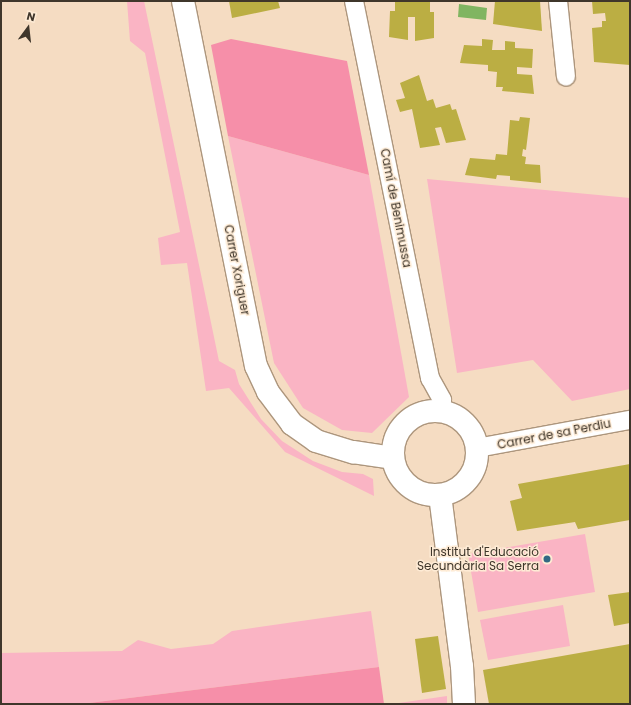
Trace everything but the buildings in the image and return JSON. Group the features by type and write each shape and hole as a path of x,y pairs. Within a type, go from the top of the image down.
{"street":[{"name":"Carrer Xoriguer","path":"183,1 256,366 268,392 292,424 316,440 354,452 393,458"},
{"name":"Camí de Benimussa","path":"354,1 430,378 442,400 440,411"},
{"path":"558,1 566,77"},
{"path":"440,411 458,418 471,431 477,448 474,470 461,487 440,495 418,492 401,478 393,458 395,439 406,423 422,413 440,411"},
{"name":"Carrer de sa Perdiu","path":"477,448 630,420"},
{"path":"440,495 464,704"}],"shaded area":[{"path":"127,1 144,1 219,361 235,370 239,384 261,419 282,441 313,461 342,472 363,474 373,479 374,496 285,452 229,388 206,391 187,263 161,265 158,238 180,232 145,53 130,41"},
{"path":"459,4 487,8 486,20 458,17"},
{"path":"231,39 347,61 369,175 228,136 211,45"},
{"path":"228,136 369,175 409,397 372,433 342,430 303,408 274,363"},
{"path":"427,179 630,198 630,389 572,401 533,360 457,373"},
{"path":"585,534 595,592 478,612 468,554"},
{"path":"563,605 570,646 488,660 480,620"},
{"path":"371,611 379,667 81,704 1,704 1,653 122,651 138,640 171,649 213,644 232,631"},
{"path":"379,667 384,704 81,704"},
{"path":"447,696 447,704 392,704"}],"place":[{"name":"Institut d'Educació Secundària Sa Serra","path":"547,559"}]}
